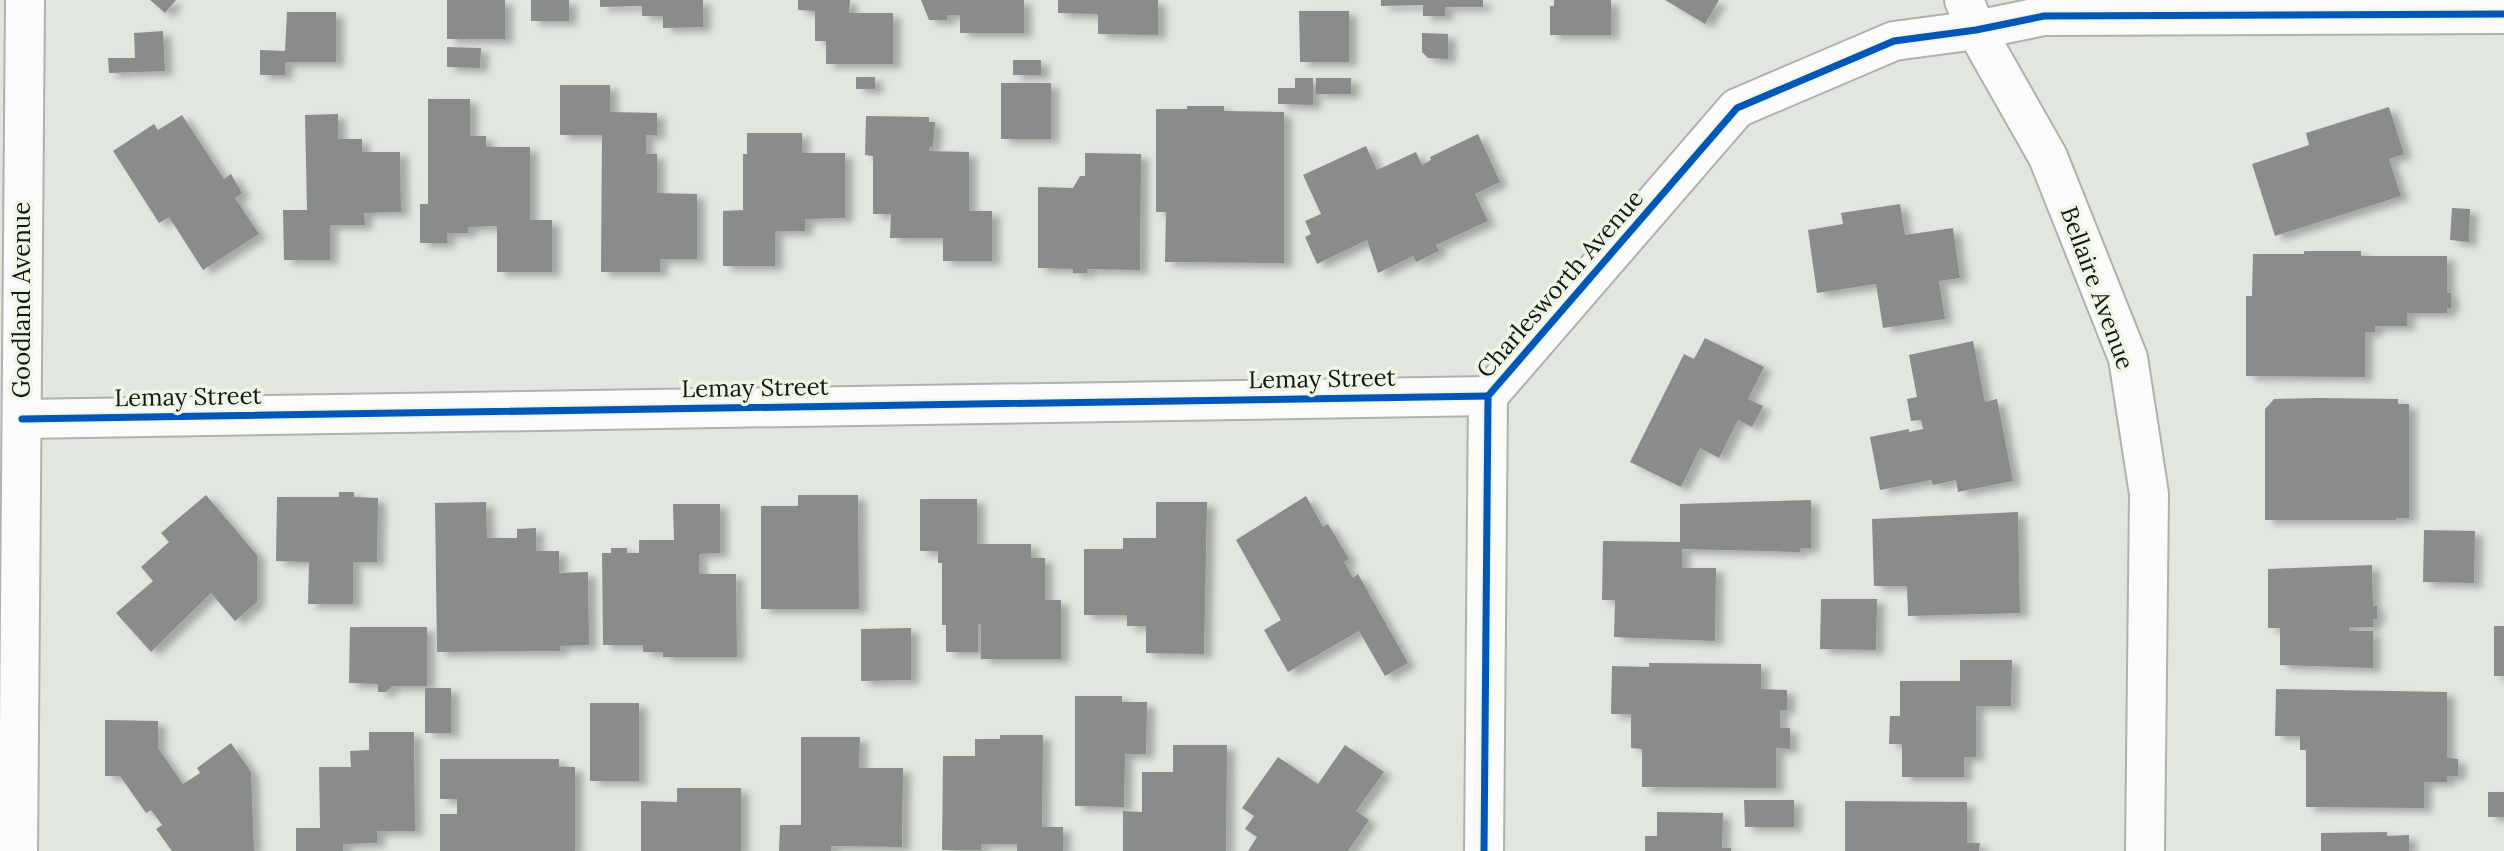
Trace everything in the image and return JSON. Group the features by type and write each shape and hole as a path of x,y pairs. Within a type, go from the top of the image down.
{"street":[{"name":"Goodland Avenue","path":"18,851 24,0"},
{"name":"Charlesworth Avenue","path":"1484,851 1488,396 1737,108 1894,41 1970,15 2504,14"},
{"name":"Bellaire Avenue","path":"1970,15 2048,158 2128,358 2149,494 2145,851"},
{"name":"Lemay Street","path":"22,419 1488,396"}],"building":[{"path":"150,0 176,0 165,13"},
{"path":"447,0 505,0 505,39 447,39"},
{"path":"531,0 569,0 569,21 531,21"},
{"path":"600,0 703,0 703,27 663,28 663,16 642,16 642,6 600,7"},
{"path":"798,0 850,0 849,13 893,13 893,64 826,64 826,41 815,41 815,11 798,10"},
{"path":"921,0 1024,0 1024,33 960,33 960,15 947,15 947,20 929,20"},
{"path":"1058,0 1158,0 1158,35 1098,34 1098,14 1058,13"},
{"path":"1381,0 1483,0 1483,7 1445,7 1445,16 1423,16 1423,5 1381,6"},
{"path":"1554,0 1611,0 1611,35 1550,35 1550,6 1554,6"},
{"path":"1665,0 1719,0 1705,24"},
{"path":"1299,11 1349,11 1349,62 1300,62"},
{"path":"287,12 336,12 336,62 285,62 285,75 260,75 260,50 285,51"},
{"path":"163,31 165,71 109,73 108,58 135,58 134,33"},
{"path":"1422,33 1448,34 1448,59 1428,58 1422,52"},
{"path":"447,47 481,48 480,68 447,67"},
{"path":"1013,60 1041,60 1041,75 1013,75"},
{"path":"856,77 875,77 875,89 856,89"},
{"path":"1295,78 1313,78 1313,105 1278,104 1278,88 1295,88"},
{"path":"1316,78 1351,78 1351,94 1316,94"},
{"path":"1001,83 1051,83 1051,139 1001,139"},
{"path":"560,85 610,85 610,112 657,113 657,135 646,135 646,154 657,154 657,193 697,194 697,259 660,259 660,272 601,272 602,135 560,135"},
{"path":"428,99 470,99 470,136 486,136 486,147 530,147 530,220 552,220 552,272 497,272 497,226 468,227 468,233 447,233 447,243 420,243 420,204 428,204"},
{"path":"1187,106 1224,106 1224,111 1284,112 1284,263 1165,262 1166,212 1156,212 1156,109 1187,109"},
{"path":"2389,107 2404,154 2389,159 2401,196 2275,236 2252,164 2309,145 2306,133"},
{"path":"338,114 338,139 362,139 362,152 400,152 401,212 364,213 365,225 330,225 330,260 284,260 283,210 307,210 305,115"},
{"path":"182,115 224,179 231,174 242,193 235,198 259,234 203,270 169,217 159,223 113,151 154,124 158,130"},
{"path":"866,116 929,117 929,122 935,122 933,147 929,147 929,151 969,152 969,211 992,211 992,261 943,261 943,238 890,238 891,214 873,214 873,156 865,155"},
{"path":"747,133 802,133 802,153 845,153 845,218 805,219 805,231 775,231 775,266 723,266 723,211 743,210 743,154 747,154"},
{"path":"1478,134 1500,182 1475,194 1488,221 1436,245 1439,251 1416,262 1413,256 1378,273 1367,240 1317,264 1305,237 1311,234 1305,221 1321,214 1303,175 1366,146 1377,170 1416,152 1422,165 1431,160 1430,157"},
{"path":"1085,153 1141,154 1140,270 1087,269 1087,273 1073,273 1073,269 1038,268 1038,187 1073,188 1080,176 1085,176"},
{"path":"1900,204 1905,235 1953,228 1960,278 1939,281 1945,319 1883,328 1876,284 1817,293 1808,230 1843,224 1841,213"},
{"path":"2452,208 2470,209 2469,242 2450,240"},
{"path":"2304,251 2361,251 2361,256 2447,256 2447,293 2451,293 2451,308 2447,308 2447,313 2407,313 2407,326 2375,326 2375,332 2365,332 2365,377 2246,376 2246,296 2252,296 2253,254 2304,254"},
{"path":"1705,338 1764,367 1748,399 1763,406 1752,427 1738,420 1719,458 1700,448 1681,487 1630,462 1684,354 1694,359"},
{"path":"1973,341 1985,402 1997,399 2013,481 1958,492 1956,480 1933,485 1931,480 1880,490 1870,437 1923,429 1921,420 1911,421 1907,399 1917,397 1909,355"},
{"path":"2274,399 2398,399 2398,404 2409,404 2409,518 2265,520 2265,409"},
{"path":"339,492 354,492 354,497 378,498 377,562 353,562 353,604 308,604 309,562 276,561 277,497 339,497"},
{"path":"206,495 257,555 257,602 235,621 211,593 151,652 116,613 153,581 141,567 169,542 161,533"},
{"path":"798,495 858,495 859,609 761,609 761,506 798,506"},
{"path":"1306,496 1323,527 1328,524 1349,559 1344,562 1353,578 1358,574 1408,663 1385,676 1359,631 1288,672 1264,630 1281,620 1236,540"},
{"path":"920,499 977,499 977,544 1031,544 1031,558 1045,558 1045,600 1061,600 1061,659 981,659 981,624 978,624 978,652 946,652 946,625 942,625 942,563 938,563 938,551 920,551"},
{"path":"1811,500 1811,548 1800,548 1800,552 1682,549 1682,568 1716,568 1715,641 1614,637 1615,600 1602,600 1603,541 1680,542 1680,504"},
{"path":"486,502 487,538 517,538 517,529 536,528 536,551 559,551 559,573 588,572 589,645 560,646 560,651 437,652 435,503"},
{"path":"1156,502 1207,502 1204,654 1146,653 1146,626 1127,626 1127,615 1084,615 1084,549 1123,549 1123,538 1156,538"},
{"path":"673,504 720,504 720,553 699,554 699,574 736,574 737,657 663,657 663,652 643,652 643,645 603,645 602,553 611,553 611,548 627,548 627,553 639,553 639,540 674,540"},
{"path":"2018,512 2020,613 1908,616 1907,586 1874,586 1872,519"},
{"path":"2424,530 2475,531 2474,583 2423,582"},
{"path":"2372,565 2373,606 2377,606 2377,619 2373,619 2373,627 2349,627 2349,631 2373,631 2373,668 2280,665 2280,628 2268,628 2268,569"},
{"path":"1821,599 1877,599 1876,650 1820,649"},
{"path":"2494,626 2504,626 2504,676 2494,676"},
{"path":"350,627 427,627 427,686 392,686 386,692 378,692 378,684 349,683"},
{"path":"911,628 911,680 861,681 861,629"},
{"path":"1960,660 2012,660 2011,706 1976,706 1976,757 1964,757 1964,777 1902,777 1902,744 1889,744 1890,716 1900,716 1900,681 1960,681"},
{"path":"1649,663 1761,664 1761,689 1787,690 1787,710 1780,710 1780,728 1790,728 1790,749 1776,748 1776,788 1642,787 1642,749 1631,748 1631,714 1611,714 1612,666 1649,667"},
{"path":"425,688 451,688 451,733 425,733"},
{"path":"2276,689 2447,692 2447,758 2458,759 2458,776 2447,776 2447,782 2424,782 2424,808 2306,807 2306,750 2300,750 2300,736 2275,736"},
{"path":"1075,696 1122,696 1122,702 1147,702 1146,754 1125,754 1124,807 1075,806"},
{"path":"590,703 639,703 639,781 590,781"},
{"path":"105,720 158,721 158,748 183,784 200,773 197,768 231,743 251,772 254,851 172,851 156,829 162,825 151,810 146,813 120,776 105,776"},
{"path":"369,732 414,732 415,831 377,831 377,843 343,844 343,851 296,851 296,828 320,828 319,767 351,767 350,751 369,750"},
{"path":"1000,735 1043,735 1042,827 1063,827 1063,851 1017,851 1017,844 981,844 981,850 942,850 943,756 975,756 975,739 1000,739"},
{"path":"801,737 860,737 859,768 903,768 902,847 831,846 831,851 779,851 780,825 801,825"},
{"path":"1173,745 1227,745 1226,851 1123,851 1123,811 1142,812 1142,772 1173,772"},
{"path":"1345,745 1384,772 1356,811 1369,820 1348,851 1248,851 1257,837 1245,829 1254,816 1242,808 1278,757 1318,784"},
{"path":"440,759 559,759 559,767 575,767 575,851 440,851 440,814 457,814 457,799 440,799"},
{"path":"677,788 741,788 741,851 641,851 641,801 677,802"},
{"path":"2488,792 2504,792 2504,817 2488,817"},
{"path":"1744,800 1794,800 1794,827 1745,827"},
{"path":"1845,801 1967,802 1967,843 1980,843 1979,851 1845,851"},
{"path":"1657,812 1723,813 1722,848 1731,848 1731,851 1645,851 1645,836 1657,836"},
{"path":"2387,832 2387,836 2409,835 2409,851 2321,851 2321,833"}],"cycle path":[{"path":"1484,851 1488,396 1737,108 1894,41 1976,30 2044,16 2504,14"},
{"path":"22,419 1488,396"}]}
